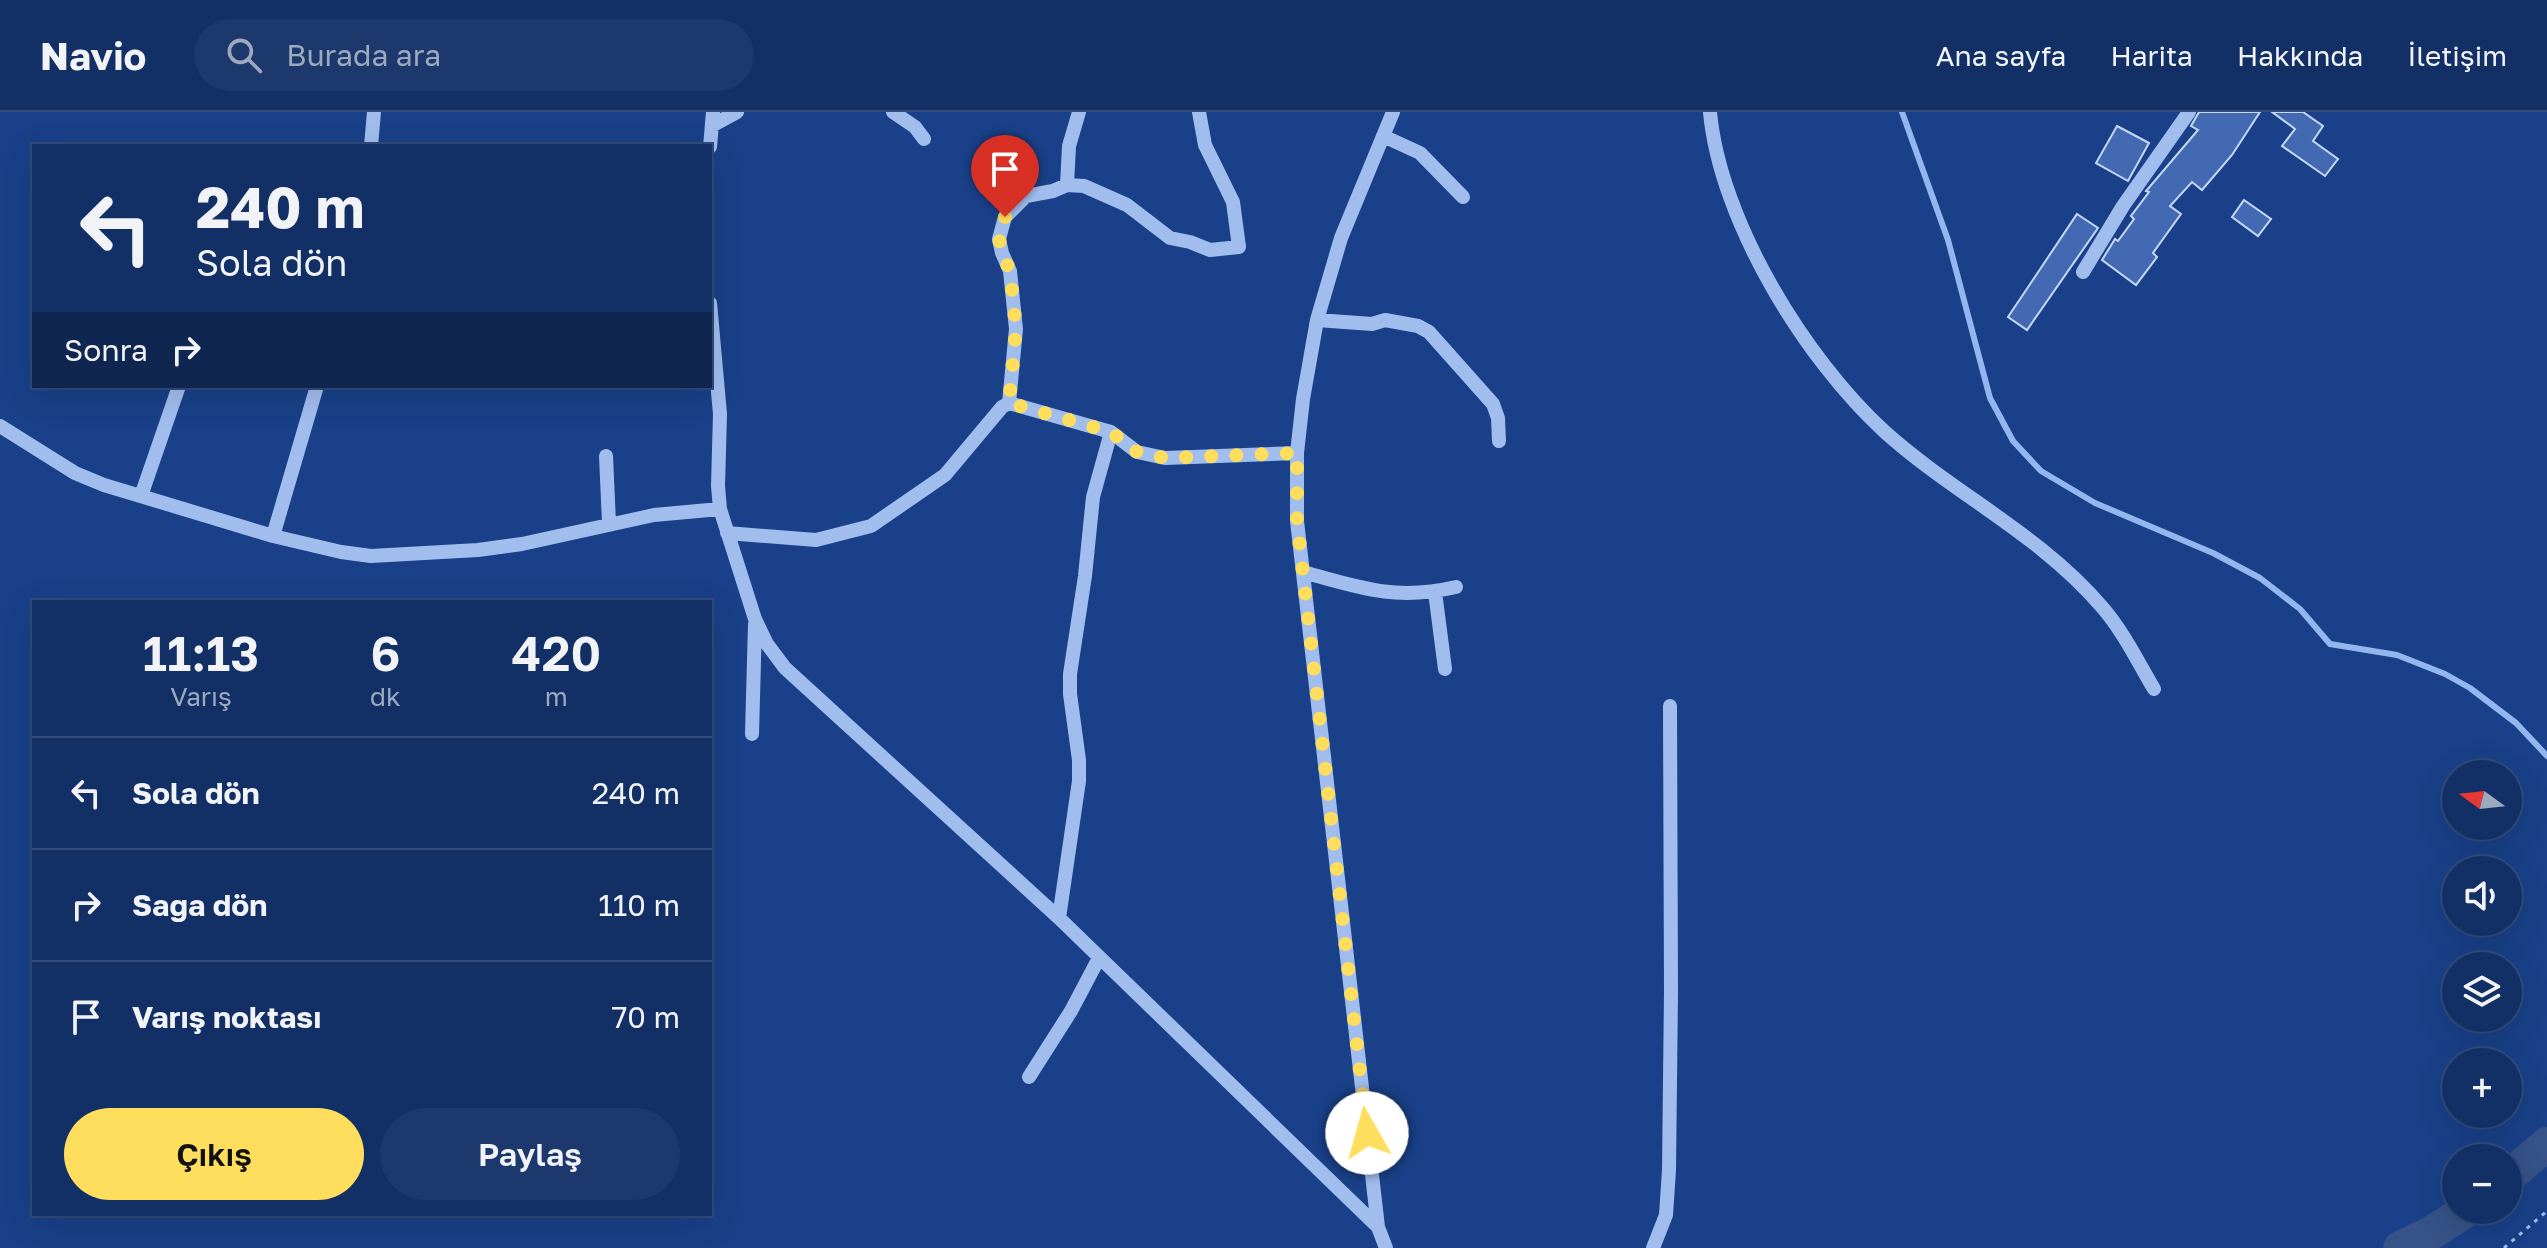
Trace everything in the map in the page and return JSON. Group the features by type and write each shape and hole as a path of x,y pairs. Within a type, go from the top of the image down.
{"street":[{"path":"371,144 374,112"},
{"path":"710,144 713,118 737,112"},
{"path":"893,112 915,127 924,139"},
{"path":"1067,185 1069,146 1079,112"},
{"path":"1009,403 1016,329 1010,271 999,239 1005,217 1026,196 1067,185 1084,186 1127,205 1170,238 1210,250 1239,247 1233,202 1205,145 1199,112"},
{"path":"1386,1248 1378,1227 1297,521 1297,453 1317,320 1341,238 1393,112"},
{"path":"1710,112 1726,188 1752,250 1811,346 1885,432 1968,497 2036,544 2102,607 2154,689"},
{"path":"2083,272 2123,206 2189,112"},
{"path":"1383,136 1420,153 1463,197"},
{"path":"1317,320 1372,324 1385,320 1399,321 1429,332 1493,404 1498,418 1499,441"},
{"path":"712,325 720,414 720,509 755,619 767,644 785,668 1059,918 1378,1227"},
{"path":"141,496 178,388"},
{"path":"273,536 316,388"},
{"path":"727,533 816,540 871,526 945,475 1002,407 1009,403 1111,432 1137,452 1165,458 1297,453"},
{"path":"0,426 75,473 273,536 371,556 478,550 522,544 654,515 720,509"},
{"path":"1059,918 1079,781 1070,674 1093,497 1111,432"},
{"path":"606,456 609,523"},
{"path":"1303,572 1373,591 1403,595 1456,587"},
{"path":"1435,592 1445,669"},
{"path":"752,734 755,619"},
{"path":"1653,1248 1666,1215 1669,1170 1670,706"},
{"path":"1029,1077 1071,1011 1099,958"}],"path":[{"path":"2504,1248 2547,1211"}],"building":[{"path":"2199,112 2260,112 2232,155 2202,190 2192,182 2170,206 2181,214 2153,253 2157,257 2136,285 2102,260 2115,239 2118,241 2134,219 2131,216 2149,192 2146,191 2198,130 2191,126"},
{"path":"2272,112 2303,112 2323,126 2313,141 2338,159 2325,176 2282,146 2295,129"},
{"path":"2117,126 2149,143 2128,181 2096,163"},
{"path":"2244,200 2271,219 2258,236 2232,217"},
{"path":"2077,214 2098,228 2027,330 2008,317"}],"waterway":[{"path":"1902,112 1948,240 1990,398 2013,441 2041,471 2095,503 2213,553 2260,578 2300,609 2330,644 2397,655 2445,674 2470,688 2516,723 2547,756"},
{"path":"2522,1165 2547,1144"},
{"path":"2400,1248 2445,1224"}],"route":[{"path":"1005,217 999,239 1010,271 1016,329 1009,403 1111,432 1137,452 1165,458 1297,453 1297,521 1367,1133"}]}
